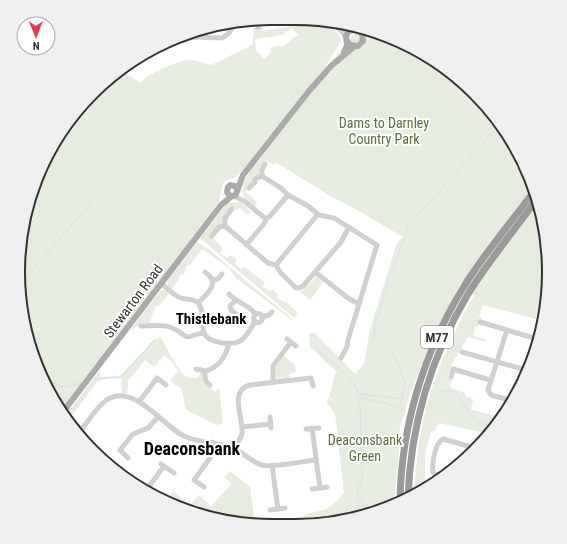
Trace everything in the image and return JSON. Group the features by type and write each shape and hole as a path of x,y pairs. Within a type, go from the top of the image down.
{"highway":[{"name":"M77","path":"400,496 401,471 407,430 420,380 435,342 444,322 464,287 530,196"},
{"name":"M77","path":"409,491 410,469 417,424 430,375 440,349 456,315 469,293 533,205"}],"main road":[{"name":"Stewarton Road","path":"343,54 347,45 347,33 350,31"},
{"name":"Stewarton Road","path":"66,408 221,205 235,193 244,175 309,91 330,66 343,54 362,43 363,34"},
{"path":"347,40 350,45 355,46"},
{"name":"Stewarton Road","path":"221,205 228,188 244,175"},
{"path":"235,186 235,193 227,194 228,188 235,186"}],"street":[{"path":"203,35 222,38 229,33 232,29"},
{"path":"341,30 347,40"},
{"path":"262,176 262,170 265,164"},
{"path":"249,188 255,182 255,179 262,176"},
{"path":"262,176 318,214 334,218 375,242 377,245 349,335 347,348 341,358"},
{"path":"235,193 266,219"},
{"path":"247,244 264,224 266,219 288,195"},
{"path":"232,209 225,218 225,226 241,241 247,244 268,262 276,265 280,272 296,288 303,286 341,242 349,227"},
{"path":"276,265 318,214"},
{"path":"212,236 219,227 225,226"},
{"path":"205,272 211,276 213,280"},
{"path":"315,272 348,298 359,304"},
{"path":"213,280 218,280 222,274"},
{"path":"198,302 210,290 213,280"},
{"path":"161,283 181,298 191,299 198,302 201,309 204,332 206,336 213,340 236,343 242,339 255,321 253,318 255,314"},
{"path":"229,294 235,300 248,307 255,314 259,314 262,317"},
{"path":"235,300 230,306 236,314"},
{"path":"255,321 261,321 262,317 269,315 272,312"},
{"path":"480,322 533,338"},
{"path":"141,326 168,326 187,338 204,332"},
{"path":"507,330 488,390 489,394 507,399"},
{"path":"342,332 349,335"},
{"path":"273,382 273,366 289,340 296,346"},
{"path":"196,369 205,371 210,370 224,358 229,343"},
{"path":"462,352 522,369"},
{"path":"451,376 453,369 490,380"},
{"path":"205,371 205,381 210,385"},
{"path":"235,448 241,437 242,427 238,399 241,390 246,386 311,375 313,386"},
{"path":"139,402 155,377 166,384"},
{"path":"82,429 101,405 108,399 126,396 139,402 184,436 235,448 261,465 272,466 316,460"},
{"path":"128,458 118,449 133,434 148,428 158,417"},
{"path":"242,427 270,426 270,417"},
{"path":"312,428 320,488"},
{"path":"306,429 319,428"},
{"path":"436,474 433,473 432,468 440,441 443,439 470,447"},
{"path":"204,487 192,478 210,458 212,442"},
{"path":"149,487 163,465 174,473"},
{"path":"272,466 278,509"},
{"path":"312,489 327,487"},
{"path":"270,510 284,508"}],"green space":[{"path":"298,25 327,27 335,30 341,41 325,67 251,162 233,179 223,183 218,203 192,240 65,406 50,381 33,336 27,304 25,272 27,240 33,208 50,163 58,148 86,109 109,86 126,73 140,83 157,71 172,64 186,60 211,65 252,45 254,33 253,28 263,28 263,31","holes":["292,28 298,35 283,46 270,48 271,51 265,59 256,51 255,39 282,35"]},
{"name":"Dams to Darnley Country Park","path":"355,32 359,33 390,44 419,58 445,76 470,97 491,122 509,149 523,177 534,208 540,240 542,272 540,304 537,319 483,305 479,316 482,318 478,327 475,326 473,336 485,339 486,342 468,337 452,364 447,378 452,379 450,386 451,388 464,392 466,397 472,398 472,410 495,416 483,433 439,423 435,431 431,432 425,454 425,482 415,488 416,467 420,438 430,395 447,349 474,296 461,283 431,340 408,400 399,430 400,440 394,498 359,511 327,517 301,519 306,514 327,509 344,493 335,413 327,403 328,398 334,401 329,397 336,371 310,347 309,333 315,333 355,374 364,364 370,330 397,243 403,237 330,196 277,163 274,165 265,160 259,176 250,185 246,192 257,202 255,207 245,199 243,187 248,175 264,154 262,152"},
{"path":"240,202 251,212 246,214 240,208 236,210 232,207 223,224 212,237 223,249 220,253 227,258 230,255 237,260 235,264 241,269 244,266 265,283 262,286 270,291 272,289 278,294 277,297 283,302 285,301 298,313 294,318 200,238 227,203"},
{"path":"197,242 210,250 293,319 292,320 236,278 229,268 202,249 191,264 186,266 184,275 181,274 172,289 168,286 167,281"},
{"path":"316,277 323,282 310,300 300,292"},
{"path":"165,290 169,293 159,306 156,306 149,324 141,323 132,330 131,329 160,291"},
{"path":"160,336 175,363 186,376 198,378 202,372 204,383 215,392 219,388 223,423 217,425 185,408 182,389 170,381 178,371 171,361 164,355 154,367 145,360 128,381 127,393 122,393 121,378 104,379 97,382 72,416 69,412 70,410 100,370 100,377 120,376 149,344 155,339 158,339"},
{"path":"284,356 295,365 296,372 289,374 289,378 277,379 275,373 278,364"},
{"path":"230,471 250,487 254,518 240,517 208,511 190,505 199,495 211,506 232,484 224,477"},
{"path":"173,491 190,505 169,497"}],"waterway":[{"path":"364,509 357,492 362,480 360,405 357,398 359,397 384,403 398,408 403,399 402,393 405,383 395,357 374,337 375,326 388,279 403,243 408,226 491,134"},
{"path":"25,269 29,274 92,202"},
{"path":"94,379 121,377 153,342"},
{"path":"314,347 350,378 359,394 402,399"},
{"path":"50,382 63,387 81,383"},
{"path":"438,393 452,391 457,394 461,398 467,410 476,420 488,425"}],"district":[{"name":"Thistlebank","path":"211,319"},
{"name":"Deaconsbank","path":"192,448"}],"park label":[{"name":"Deaconsbank Green","path":"365,448"}]}
